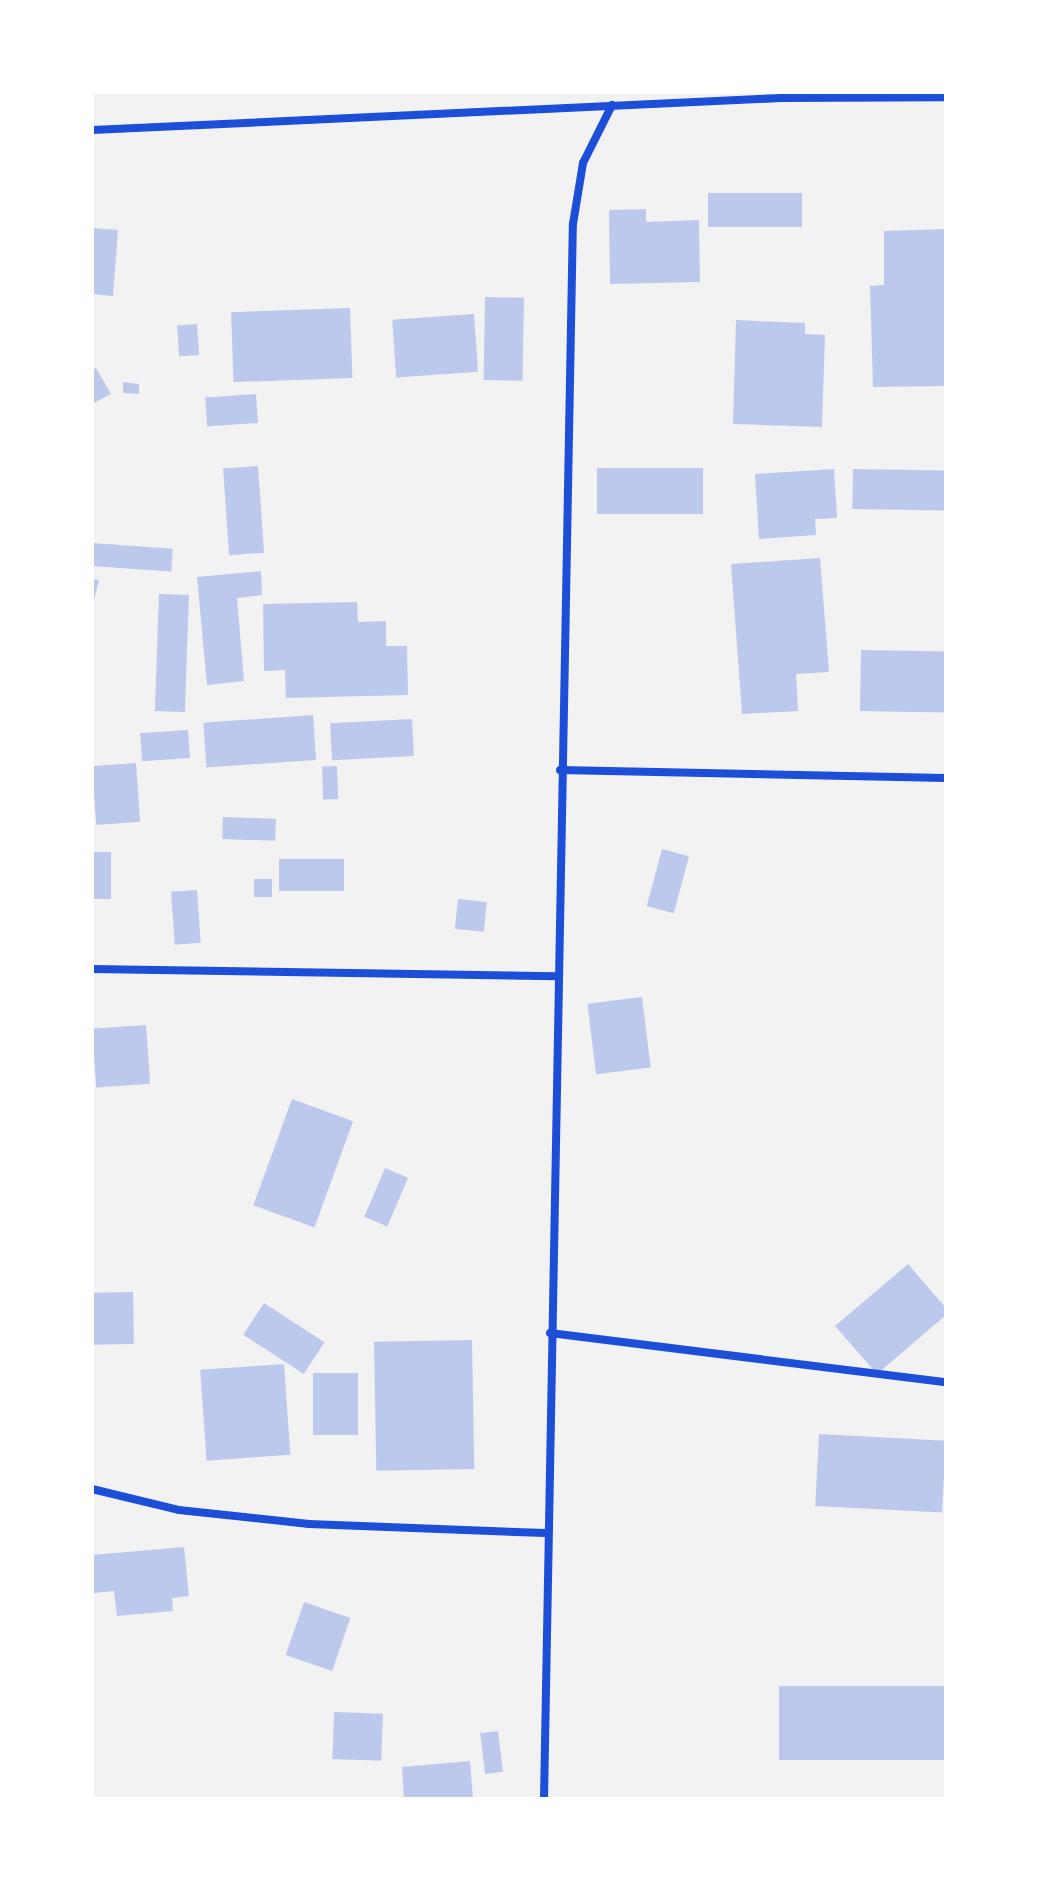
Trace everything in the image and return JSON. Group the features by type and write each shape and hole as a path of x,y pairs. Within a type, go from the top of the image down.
{"street":[{"path":"92,130 612,105 946,97"},
{"path":"544,1799 560,770 573,224 583,163 612,105"},
{"path":"560,770 946,778"},
{"path":"92,969 557,976"},
{"path":"550,1333 719,1358 946,1382"},
{"path":"92,1489 179,1510 309,1524 546,1533"}],"building":[{"path":"708,193 802,193 802,227 708,227"},
{"path":"646,209 646,222 699,220 700,282 610,284 609,210"},
{"path":"92,228 118,230 113,296 92,294"},
{"path":"946,229 946,386 873,387 870,286 884,285 884,231"},
{"path":"485,297 524,298 523,381 484,380"},
{"path":"350,308 352,378 234,382 231,312"},
{"path":"474,314 478,372 396,378 392,320"},
{"path":"736,320 805,323 805,334 825,335 822,427 733,424"},
{"path":"197,324 199,355 179,356 177,325"},
{"path":"96,368 111,394 92,404 92,370"},
{"path":"123,382 139,384 139,394 123,393"},
{"path":"256,394 258,423 207,426 205,398"},
{"path":"258,466 264,553 229,555 223,468"},
{"path":"597,468 703,468 703,514 597,514"},
{"path":"834,469 837,518 815,519 816,535 759,539 755,474"},
{"path":"853,469 946,471 945,511 852,509"},
{"path":"92,543 173,549 171,572 92,566"},
{"path":"820,558 829,672 796,674 798,711 742,714 731,564"},
{"path":"261,571 262,595 237,598 244,681 207,685 197,577"},
{"path":"92,579 99,580 93,603 92,603"},
{"path":"159,594 189,595 185,712 155,711"},
{"path":"357,602 358,622 386,621 386,646 407,646 408,695 286,698 285,670 264,671 263,604"},
{"path":"861,650 946,651 945,712 860,711"},
{"path":"313,715 316,760 206,768 203,723"},
{"path":"412,719 414,756 332,760 330,723"},
{"path":"188,730 190,758 142,761 140,733"},
{"path":"136,763 140,822 96,825 92,766"},
{"path":"337,766 338,799 323,800 322,767"},
{"path":"223,817 276,819 275,841 222,839"},
{"path":"662,849 689,856 674,913 647,906"},
{"path":"92,852 111,852 111,899 92,899"},
{"path":"279,859 344,859 344,891 279,891"},
{"path":"254,879 272,879 272,897 254,897"},
{"path":"197,890 201,943 175,945 171,892"},
{"path":"458,899 487,902 484,932 455,929"},
{"path":"642,997 651,1067 596,1074 587,1004"},
{"path":"146,1025 150,1084 96,1088 92,1029"},
{"path":"292,1099 353,1121 314,1227 253,1205"},
{"path":"385,1168 408,1178 387,1227 364,1217"},
{"path":"908,1264 946,1308 946,1315 877,1374 835,1326"},
{"path":"133,1292 134,1344 93,1345 92,1293"},
{"path":"264,1303 324,1342 304,1374 243,1335"},
{"path":"472,1340 474,1469 376,1471 374,1342"},
{"path":"284,1364 290,1455 207,1461 200,1370"},
{"path":"313,1373 358,1373 358,1435 313,1435"},
{"path":"819,1434 946,1441 942,1513 815,1506"},
{"path":"184,1547 189,1596 172,1598 173,1611 117,1616 114,1591 94,1593 92,1555"},
{"path":"304,1602 350,1618 332,1671 286,1655"},
{"path":"779,1686 946,1686 946,1760 779,1760"},
{"path":"334,1712 383,1714 381,1761 332,1759"},
{"path":"498,1731 503,1772 485,1774 480,1733"},
{"path":"470,1761 473,1799 404,1799 402,1767"}]}
